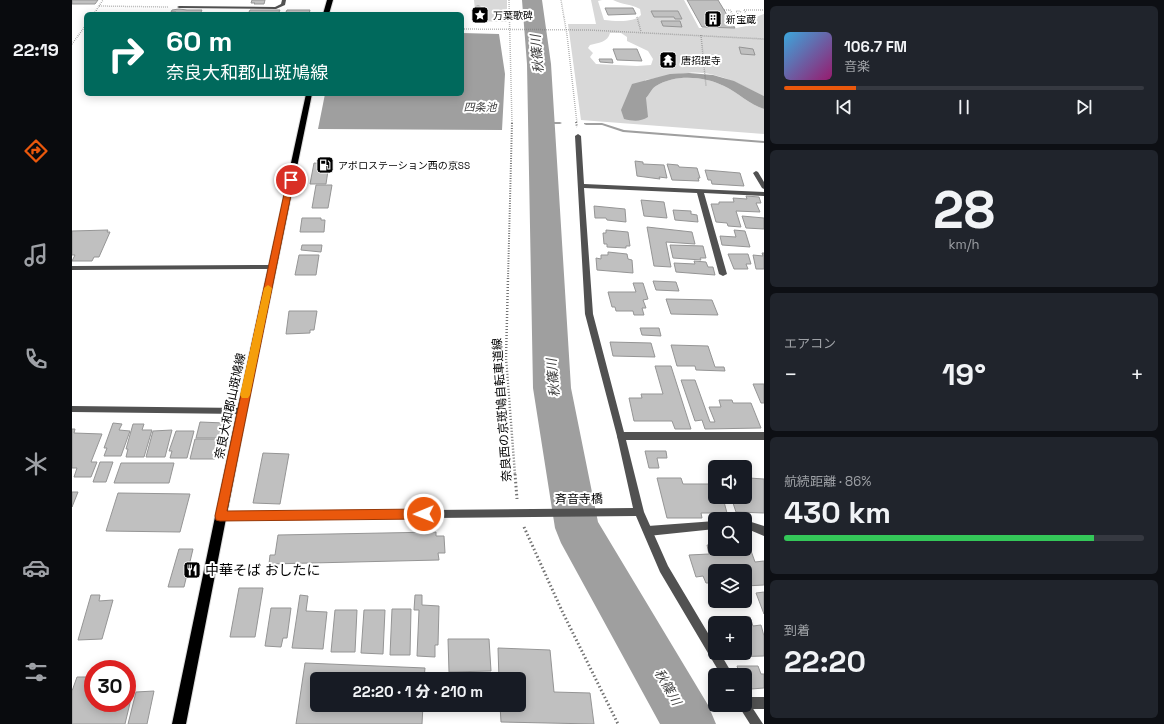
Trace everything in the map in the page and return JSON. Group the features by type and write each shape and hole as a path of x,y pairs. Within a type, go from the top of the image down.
{"main road":[{"path":"327,12 330,0"},
{"name":"奈良大和郡山斑鳩線","path":"179,724 220,516 309,96"}],"street":[{"path":"179,7 276,8 282,5 284,0"},
{"path":"578,136 589,314 639,512 664,569 723,668"},
{"path":"756,173 764,187"},
{"path":"581,186 764,194"},
{"path":"700,191 723,274"},
{"path":"72,268 272,267"},
{"path":"72,408 242,411"},
{"path":"621,436 764,436"},
{"name":"斉音寺橋","path":"220,516 639,512"},
{"path":"648,532 708,526"},
{"path":"752,527 764,532"},
{"path":"752,704 764,703"},
{"path":"750,712 757,724"}],"path":[{"path":"95,12 103,0"},
{"name":"奈良西の京斑鳩自転車道線","path":"509,0 513,107 506,358 518,513 562,611 618,724"},
{"path":"561,0 578,136"},
{"path":"99,6 179,7"},
{"path":"724,10 730,10 737,21 743,21 736,11 740,11 747,21 751,21 744,10 764,10"},
{"path":"637,17 641,32"},
{"path":"72,44 84,28"},
{"path":"464,29 641,32 764,39"},
{"path":"701,36 706,86"}],"shaded area":[{"path":"474,0 507,0 507,22 476,21"},
{"name":"唐招提寺","path":"591,0 602,0 598,1 604,20 619,21 638,18 641,15 640,9 613,0 684,0 699,28 736,28 752,25 755,19 764,14 764,96 728,79 708,74 682,74 645,80 646,98 656,86 664,82 681,78 699,78 724,86 754,105 764,109 764,134 581,120 568,24 596,24","holes":["610,33 621,33 627,37 627,41 648,51 653,59 651,65 637,66 596,64 590,57 593,53 588,48 590,45 605,40"]}],"water":[{"name":"四条池","path":"464,33 499,34 505,74 502,130 318,129 325,96 464,96"},
{"path":"689,73 713,75 734,81 764,96 764,109 754,105 729,89 708,80 699,78 681,78 664,82 653,88 646,98 648,117 636,121 624,119 621,110 632,84 670,74"}],"building":[{"path":"72,0 98,0 95,4 72,4"},
{"path":"252,0 265,0 264,4 254,4 255,3 251,3"},
{"name":"新宝蔵","path":"687,0 718,0 735,28 702,27"},
{"path":"605,8 633,8 636,14 608,15"},
{"path":"172,10 202,10 201,12 171,12"},
{"path":"250,10 280,10 279,12 249,12"},
{"path":"287,10 310,10 310,12 286,12"},
{"path":"651,11 678,11 682,19 675,19 674,17 654,17"},
{"path":"661,21 680,21 682,27 663,26"},
{"path":"739,47 753,49 755,55 741,54"},
{"path":"613,49 637,49 642,61 617,60"},
{"path":"599,59 612,59 613,63 600,62"},
{"path":"635,161 643,162 643,164 664,165 667,178 659,177 660,179 637,176"},
{"path":"314,163 329,164 326,184 310,184"},
{"path":"667,164 678,165 679,167 697,168 700,178 698,178 699,181 672,180"},
{"path":"705,170 740,173 744,186 712,184 711,180 708,180"},
{"path":"316,185 332,185 328,208 312,208"},
{"path":"746,196 759,197 761,203 756,203 760,212 736,211 741,227 728,226 727,223 716,222 711,204 719,204 719,202 734,202 733,198 747,199"},
{"path":"641,200 664,202 667,218 644,216"},
{"path":"594,206 625,209 626,222 607,220 606,218 595,218"},
{"path":"673,210 691,211 691,214 697,215 698,222 675,220"},
{"path":"742,216 764,218 764,229 746,228"},
{"path":"302,218 321,218 321,220 325,220 324,232 300,232"},
{"path":"647,227 692,232 695,244 666,242 671,267 654,266"},
{"path":"108,230 107,232 110,232 99,257 94,257 92,261 72,261 75,255 72,255 72,231"},
{"path":"606,230 628,232 630,246 626,246 626,248 607,247 607,244 604,244 603,233 606,233"},
{"path":"734,230 745,231 750,247 722,245 720,236 736,237"},
{"path":"302,245 322,245 321,252 301,250"},
{"path":"670,245 703,246 706,258 700,258 701,260 673,258"},
{"path":"608,252 627,254 628,259 632,260 633,273 597,270 596,258 601,259 601,255 608,255"},
{"path":"762,253 764,253 764,269 756,269 753,255 763,256"},
{"path":"728,254 748,254 751,264 746,264 748,269 734,269"},
{"path":"299,255 319,255 316,275 295,275"},
{"path":"694,261 706,262 708,267 713,267 715,275 676,272 674,263 695,264"},
{"path":"653,281 676,282 679,291 656,290"},
{"path":"633,283 643,283 648,299 643,300 646,308 642,308 644,315 634,315 633,311 616,311 615,307 612,307 608,292 636,292"},
{"path":"666,299 712,300 718,315 671,314"},
{"path":"289,311 317,311 314,330 310,330 310,333 286,334"},
{"path":"640,328 659,328 661,336 642,335"},
{"path":"610,342 651,343 655,357 613,356"},
{"path":"671,345 708,346 715,367 724,367 725,371 696,370 695,366 677,366"},
{"path":"655,366 671,366 691,429 675,429 672,421 634,421 629,398 642,398 641,394 663,394"},
{"path":"681,380 695,380 710,422 715,422 709,407 721,407 719,400 732,400 733,403 751,403 761,428 705,429 702,420 695,421"},
{"path":"753,384 764,384 764,403 761,403"},
{"path":"200,422 224,423 221,438 196,438"},
{"path":"113,423 122,424 119,430 130,431 121,456 104,456 107,448 104,448"},
{"path":"133,424 144,424 142,430 152,430 144,457 126,457 128,449 126,449"},
{"path":"72,429 75,429 74,433 102,434 91,462 97,462 91,477 74,477 77,468 72,468"},
{"path":"172,430 165,457 146,457 153,431"},
{"path":"176,431 194,431 187,458 170,458 172,451 169,451"},
{"path":"195,439 220,439 215,459 190,459"},
{"path":"645,451 666,451 667,458 657,458 659,468 649,468"},
{"path":"263,453 289,454 280,504 253,503"},
{"path":"100,462 113,462 106,482 93,482"},
{"path":"121,463 174,463 169,483 114,483"},
{"path":"657,478 681,478 683,484 708,484 708,504 725,504 727,512 701,513 702,518 667,518"},
{"path":"752,478 764,479 764,513 736,512 733,504 752,504"},
{"path":"72,492 78,492 72,507"},
{"path":"118,493 190,494 180,532 106,531"},
{"path":"436,532 436,536 444,536 445,553 438,553 439,560 269,564 270,555 275,555 278,535"},
{"path":"179,549 193,549 184,587 168,587"},
{"path":"708,554 708,556 752,556 752,554 755,562 764,561 764,585 752,586 752,564 708,564 708,583 706,583 703,576 696,577 689,555"},
{"path":"239,588 263,588 255,637 230,637"},
{"path":"764,592 764,614 756,593"},
{"path":"91,595 100,595 99,601 113,600 102,639 78,640"},
{"path":"300,595 308,596 306,611 327,612 323,649 292,648"},
{"path":"415,595 422,595 422,605 439,606 438,645 435,645 435,657 417,656 419,610 414,610"},
{"path":"271,608 291,608 287,638 283,638 281,647 265,646"},
{"path":"392,609 411,609 410,655 390,655"},
{"path":"335,610 357,610 355,652 331,652"},
{"path":"364,610 385,610 383,654 361,653"},
{"path":"752,623 753,626 761,625 764,636 764,656 752,656"},
{"path":"448,639 489,639 491,671 449,672"},
{"path":"498,648 550,650 554,692 590,693 594,724 501,722 500,712 526,712 526,672 499,672"},
{"path":"305,663 425,668 425,672 310,672 310,712 423,712 422,724 296,724"},
{"path":"737,666 758,666 761,674 764,674 764,688 752,689 752,668 738,668"},
{"path":"77,677 84,677 84,712 128,712 125,724 72,724 72,691"},
{"path":"154,691 147,724 128,724 131,712 136,712 136,692"}],"waterway":[{"name":"秋篠川","path":"532,0 539,64 552,388 577,528 689,724"},
{"path":"541,123 560,123"},
{"path":"586,124 602,124 623,131 764,142"}],"slow traffic":[{"path":"245,395 268,288"}],"place":[{"name":"万葉歌碑","path":"480,15"},
{"name":"新宝蔵","path":"713,19"},
{"name":"唐招提寺","path":"668,60"},
{"name":"アポロステーション西の京SS","path":"325,165"},
{"name":"中華そば おしたに","path":"192,570"}],"route":[{"path":"291,180 220,516 424,514"}]}
